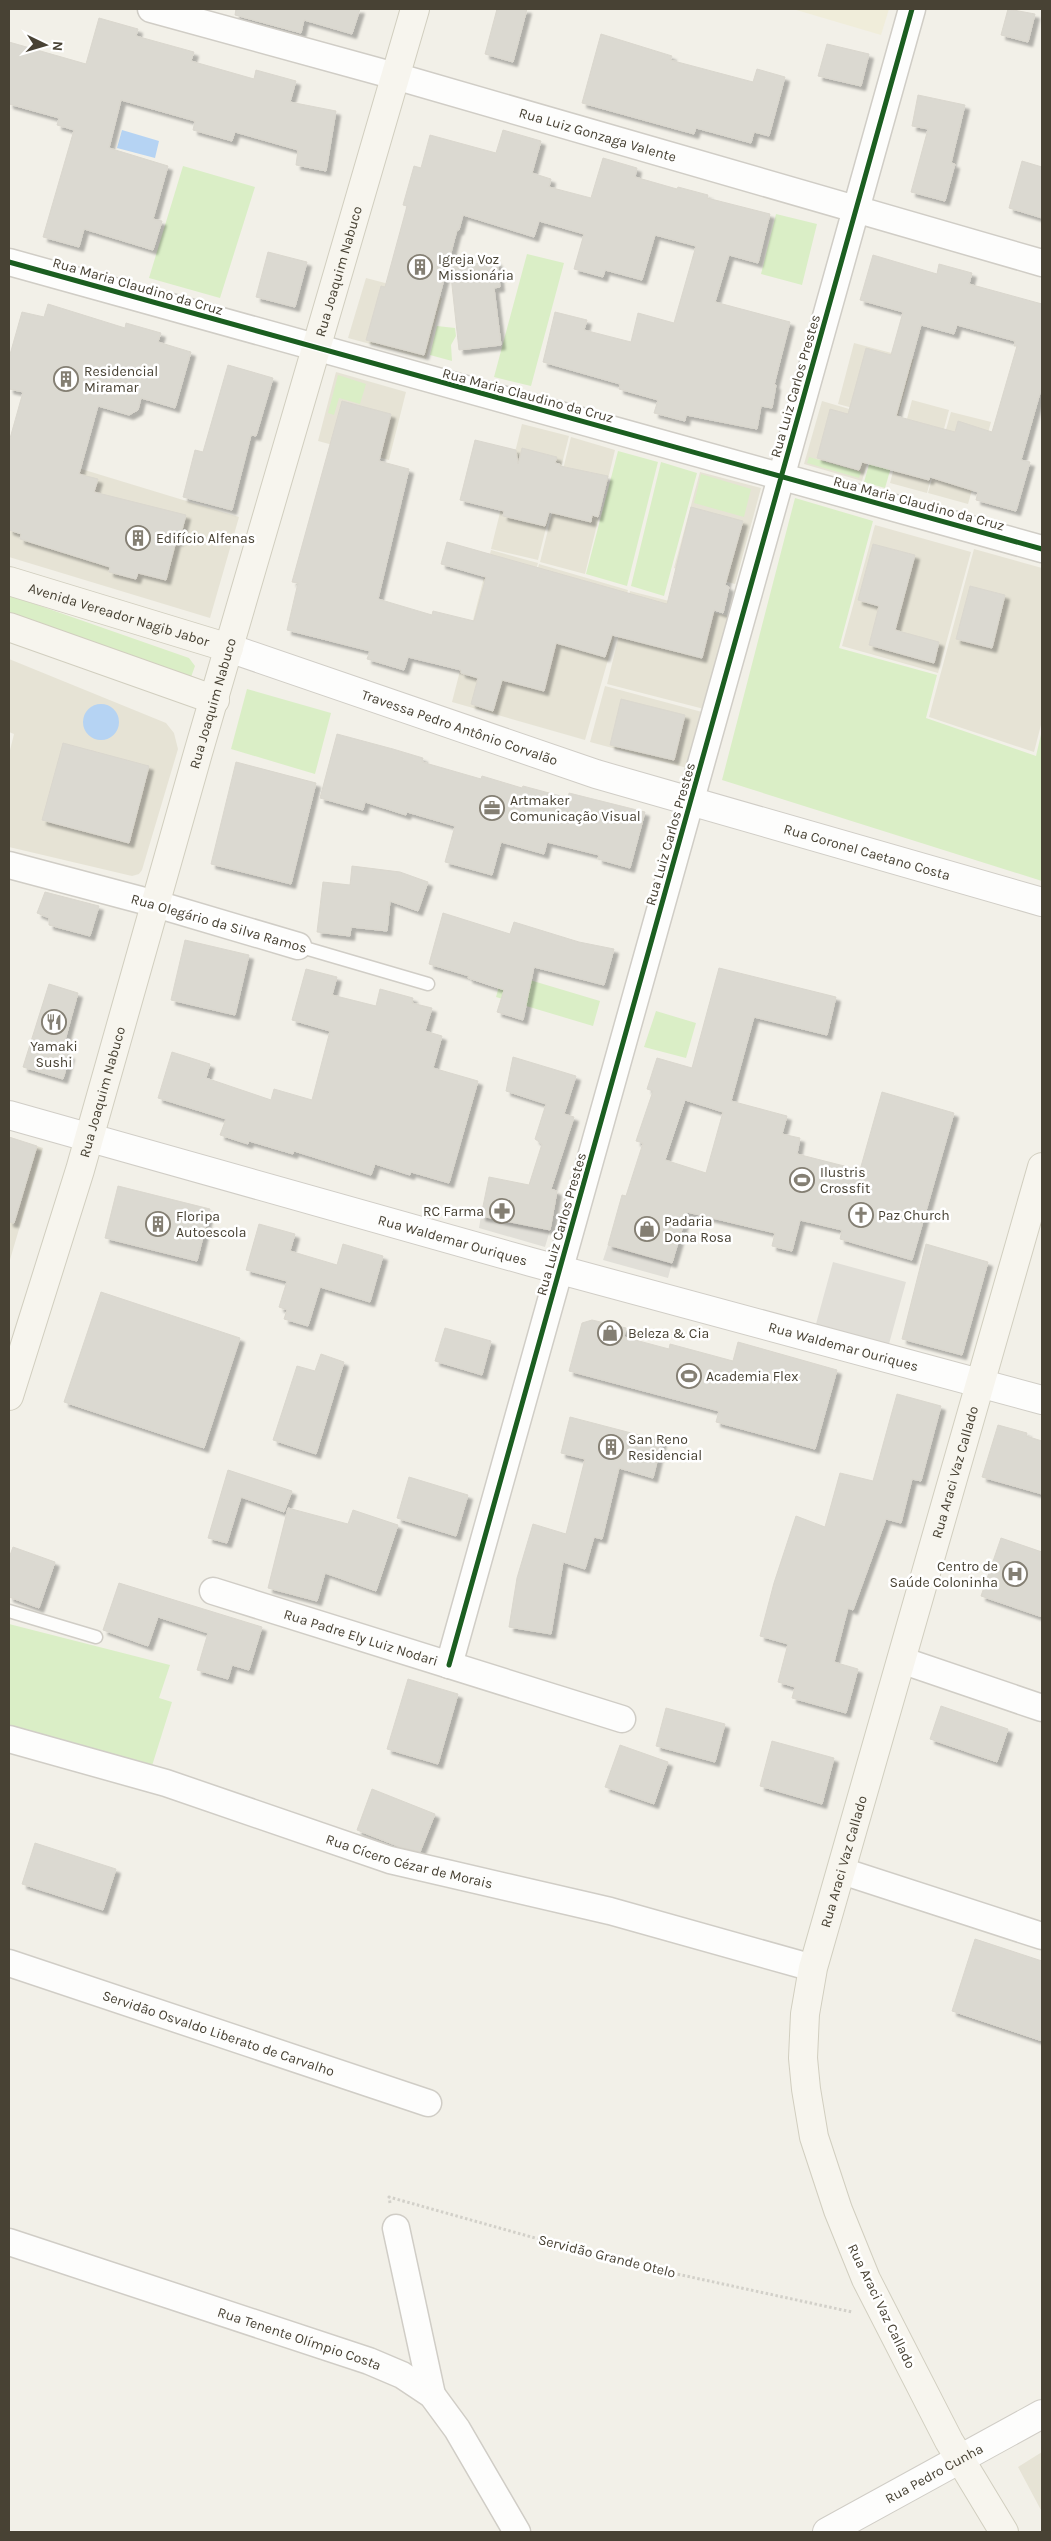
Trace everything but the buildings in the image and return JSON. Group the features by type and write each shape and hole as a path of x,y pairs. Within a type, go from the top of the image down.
{"main road":[{"name":"Rua Joaquim Nabuco","path":"9,1396 88,1138 415,9"},
{"name":"Avenida Vereador Nagib Jabor","path":"16,583 229,648"},
{"path":"16,583 11,628 215,700"},
{"name":"Rua Araci Vaz Callado","path":"1004,2532 959,2459 866,2279 838,2210 814,2137 803,2058 805,2014 813,1968 1042,1167"}],"street":[{"name":"Rua Luiz Gonzaga Valente","path":"151,9 396,76 1042,263"},
{"name":"Rua Luiz Carlos Prestes","path":"449,1665 912,9"},
{"name":"Rua Maria Claudino da Cruz","path":"9,262 1042,549"},
{"name":"Travessa Pedro Antônio Corvalão","path":"229,648 596,774 691,801"},
{"name":"Rua Coronel Caetano Costa","path":"691,801 1042,902"},
{"name":"Rua Olegário da Silva Ramos","path":"9,865 156,904 298,946"},
{"name":"Rua Waldemar Ouriques","path":"9,1115 560,1270 1042,1400"},
{"name":"Rua Padre Ely Luiz Nodari","path":"213,1591 622,1719"},
{"path":"901,1660 1042,1708"},
{"name":"Rua Cícero Cézar de Morais","path":"9,1739 166,1783 390,1860 610,1911 813,1968"},
{"path":"842,1871 1042,1936"},
{"name":"Servidão Osvaldo Liberato de Carvalho","path":"9,1964 428,2103"},
{"path":"396,2228 432,2395"},
{"name":"Rua Tenente Olímpio Costa","path":"9,2242 369,2361 402,2375 432,2395 457,2429 517,2532"},
{"name":"Rua Pedro Cunha","path":"827,2532 1042,2414"}],"lane":[{"name":"Rua Olegário da Silva Ramos","path":"298,946 428,984"},
{"path":"9,1611 96,1638"}],"shaded area":[{"path":"793,9 889,9 881,35"},
{"path":"366,278 442,298 426,359 348,338"},
{"path":"854,343 914,359 897,420 838,404"},
{"path":"336,372 406,392 389,460 318,441"},
{"path":"912,400 949,410 927,493 890,483"},
{"path":"822,401 880,418 862,481 804,464"},
{"path":"951,412 991,422 968,504 928,493"},
{"path":"522,424 569,436 538,560 491,549"},
{"path":"571,437 615,450 585,574 540,562"},
{"path":"9,447 239,517 210,618 9,557"},
{"path":"700,472 761,488 735,584 674,568"},
{"path":"875,525 971,552 938,673 842,646"},
{"path":"974,549 1042,568 1042,721 1034,752 929,717"},
{"path":"491,550 538,563 499,709 539,564 628,590 585,740 452,702"},
{"path":"630,591 728,616 704,709 607,684"},
{"path":"9,659 166,723 174,733 178,749 142,870 139,874 132,876 9,847 9,754 14,734 9,732"},
{"path":"605,686 702,712 687,768 590,742"},
{"path":"9,1137 43,1148 9,1263"},
{"path":"481,1216 550,1230 545,1247 479,1228"},
{"path":"608,1245 672,1263 668,1278 603,1260"},
{"path":"833,1262 906,1282 889,1344 816,1324"},
{"path":"1042,2452 1042,2512 1018,2467"}],"green space":[{"path":"183,166 255,187 220,298 149,278"},
{"path":"776,214 817,224 802,285 761,274"},
{"path":"527,254 564,263 531,386 494,377"},
{"path":"437,326 455,328 456,336 451,345 452,361 430,355"},
{"path":"338,375 366,384 360,404 339,398 334,415 328,413"},
{"path":"882,420 903,426 885,488 864,482"},
{"path":"618,451 658,462 627,586 586,574"},
{"path":"809,457 861,472 859,478 807,463"},
{"path":"661,462 697,473 664,596 631,586"},
{"path":"701,474 751,489 744,517 694,503"},
{"path":"795,498 873,521 839,648 937,675 926,718 1036,756 1042,730 1042,881 722,780"},
{"path":"9,595 189,658 195,666 191,677 9,613"},
{"path":"247,689 331,713 315,774 231,749"},
{"path":"503,972 600,1001 593,1026 496,997"},
{"path":"656,1011 696,1023 686,1058 644,1047"},
{"path":"9,1624 170,1665 159,1698 172,1702 151,1769 9,1733"}],"water":[{"path":"122,130 159,141 155,158 117,148"},
{"path":"101,704 108,705 114,709 118,715 118,729 114,735 108,739 101,740 94,739 88,735 84,729 83,722 84,715 88,709 94,705"}],"cycle path":[{"path":"449,1665 912,9"},
{"path":"9,262 1042,549"}],"place":[{"name":"Igreja Voz Missionária","path":"420,267"},
{"name":"Residencial Miramar","path":"66,379"},
{"name":"Edifício Alfenas","path":"138,538"},
{"name":"Artmaker Comunicação Visual","path":"492,808"},
{"name":"Yamaki Sushi","path":"54,1022"},
{"name":"Ilustris Crossfit","path":"802,1180"},
{"name":"RC Farma","path":"502,1211"},
{"name":"Paz Church","path":"861,1215"},
{"name":"Floripa Autoescola","path":"158,1224"},
{"name":"Padaria Dona Rosa","path":"647,1229"},
{"name":"Beleza & Cia","path":"610,1333"},
{"name":"Academia Flex","path":"689,1376"},
{"name":"San Reno Residencial","path":"611,1447"},
{"name":"Centro de Saúde Coloninha","path":"1015,1574"}]}
